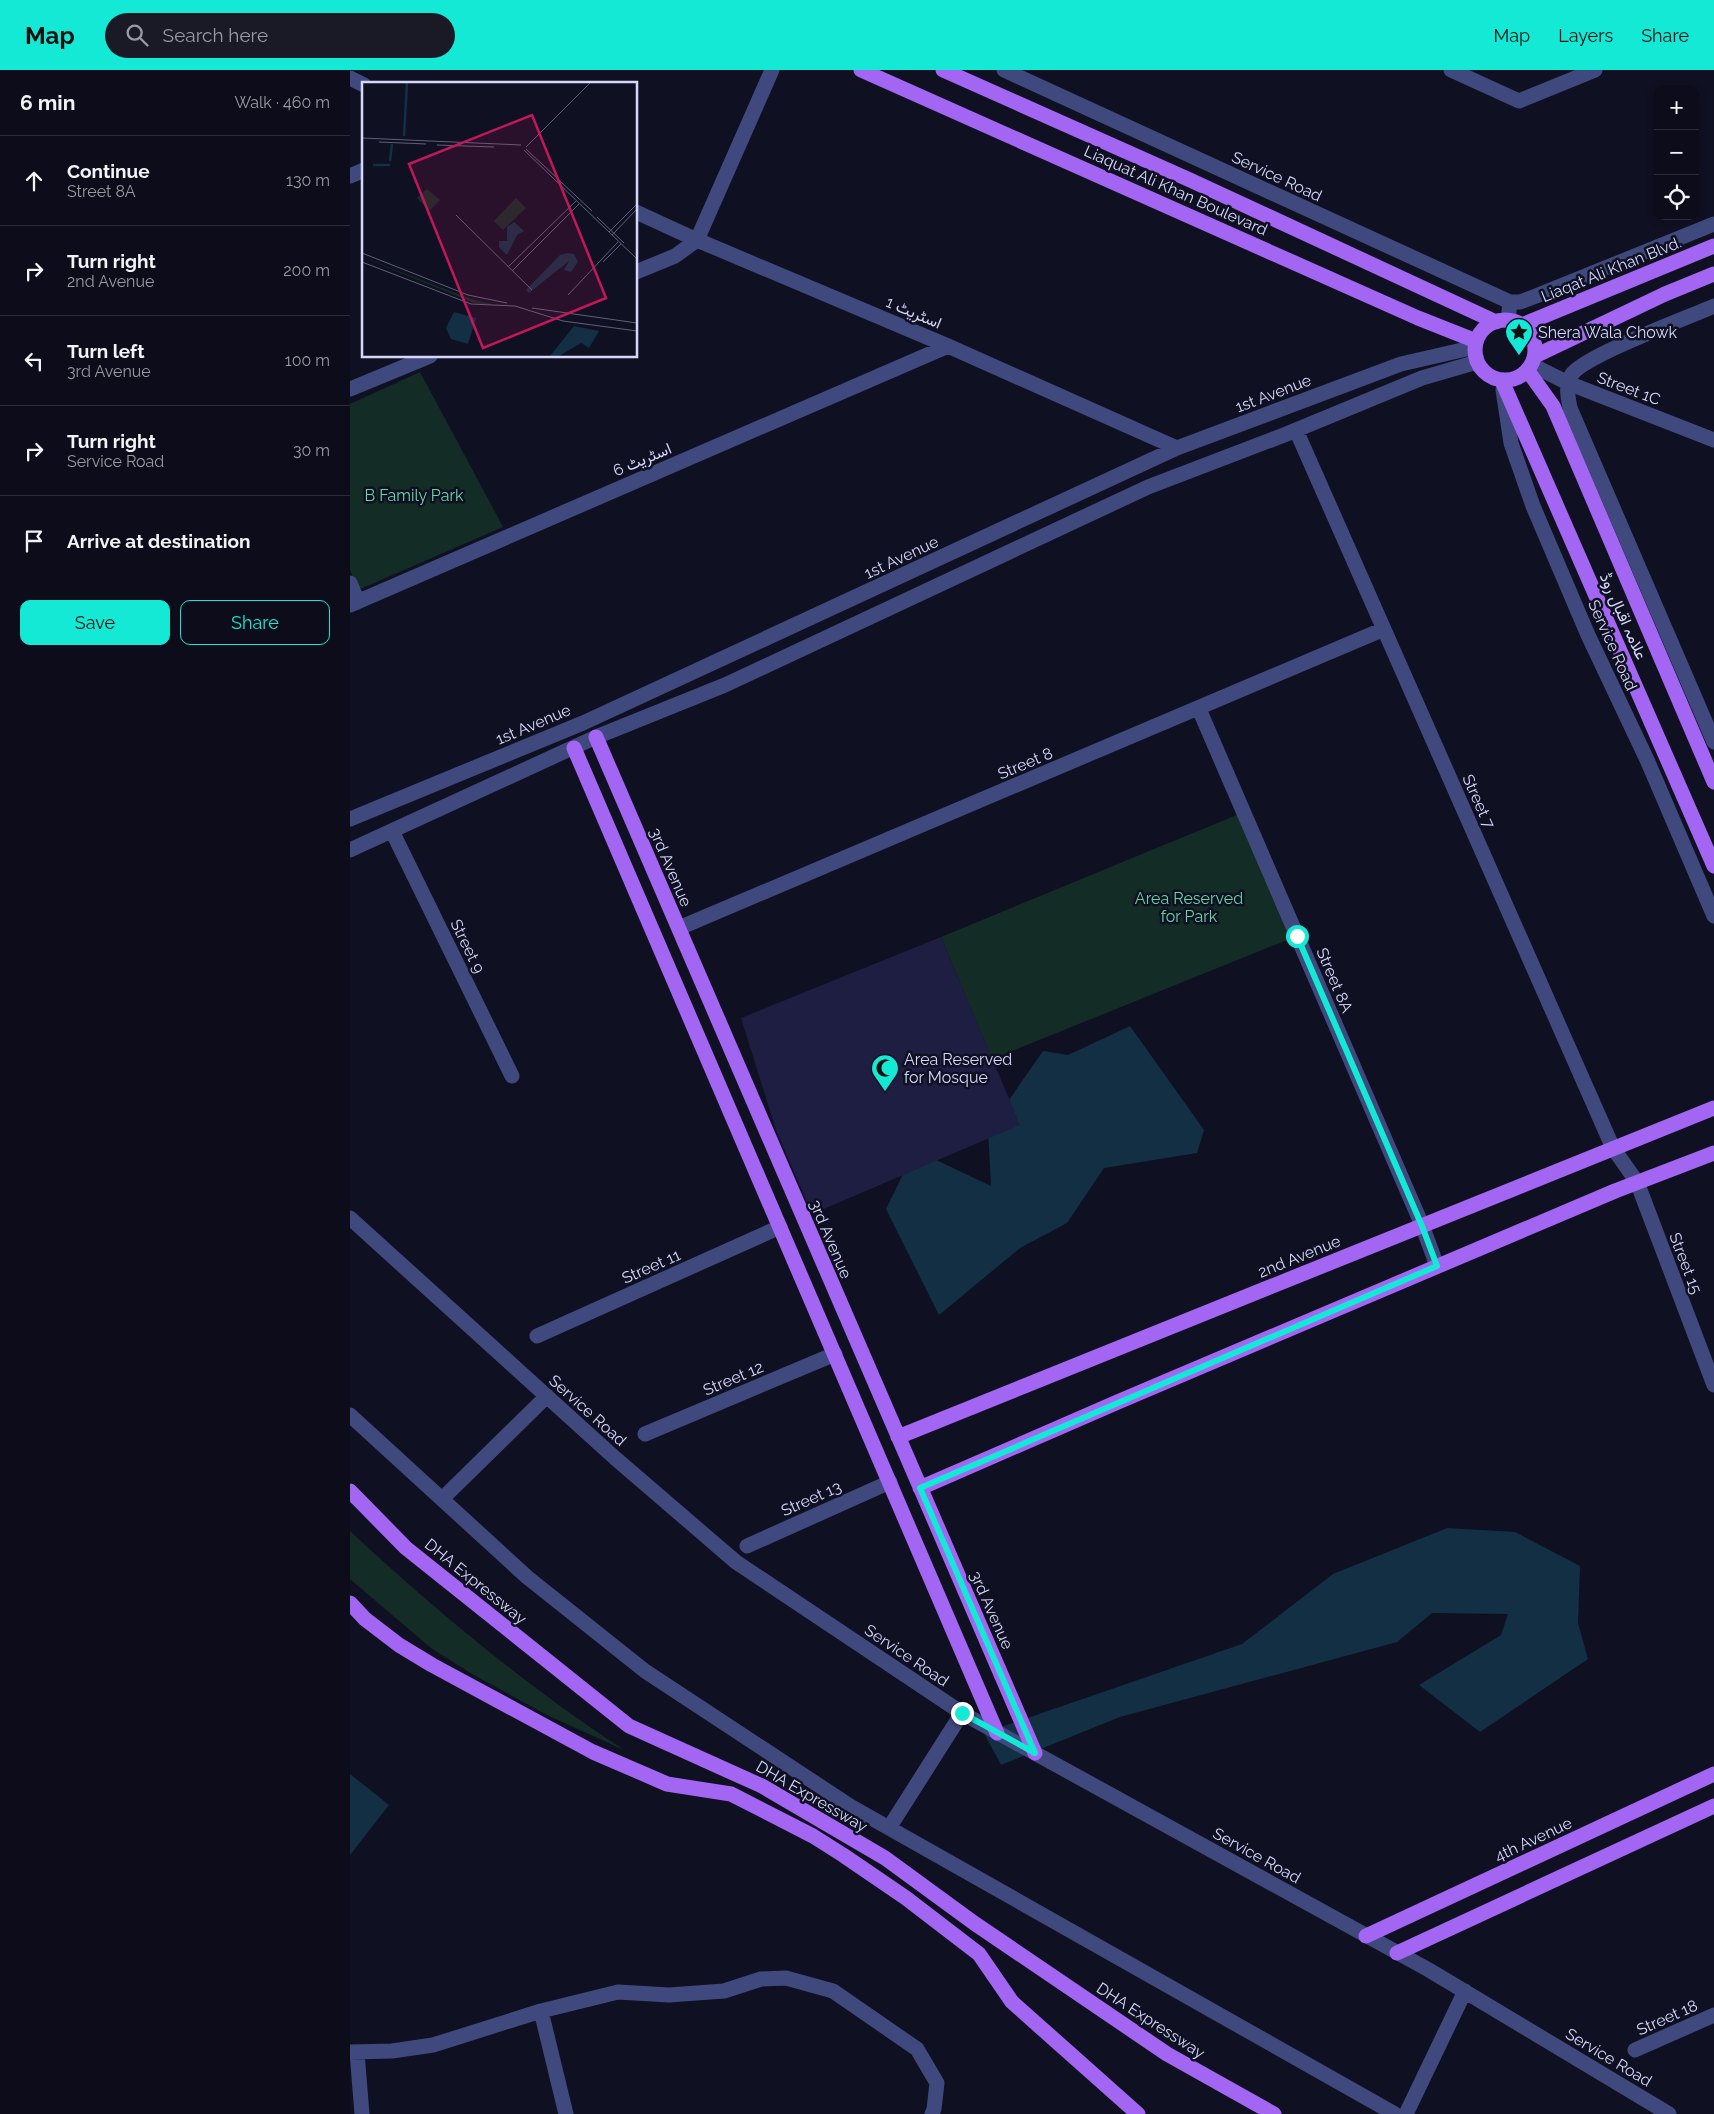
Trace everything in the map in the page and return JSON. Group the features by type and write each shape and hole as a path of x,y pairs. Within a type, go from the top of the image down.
{"main road":[{"name":"Liaquat Ali Khan Boulevard","path":"861,70 1418,318 1476,350"},
{"name":"Liaquat Ali Khan Boulevard","path":"943,70 1509,322"},
{"name":"Liaqat Ali Khan Blvd.","path":"1509,322 1714,246"},
{"path":"1714,274 1665,294 1531,364 1520,376 1502,380 1487,374 1476,350 1488,326 1509,322 1532,337 1531,364 1553,406 1714,782"},
{"name":"علامہ اقبال روڈ","path":"1502,380 1714,866"},
{"name":"3rd Avenue","path":"596,737 1035,1753"},
{"path":"574,748 997,1733"},
{"name":"2nd Avenue","path":"898,1437 1714,1108"},
{"path":"920,1488 1437,1266 1637,1182 1714,1153"},
{"name":"DHA Expressway","path":"350,1491 406,1548 629,1726 762,1786 885,1858 974,1923 1167,2054 1274,2114"},
{"path":"350,1603 365,1619 399,1645 432,1666 594,1752 667,1784 731,1794 836,1850 906,1898 979,1954 1012,2002 1138,2114"},
{"name":"4th Avenue","path":"1366,1936 1714,1774"},
{"path":"1397,1952 1714,1806"}],"street":[{"path":"638,271 675,256 697,240 772,70"},
{"name":"Service Road","path":"1004,70 1510,302"},
{"path":"1451,70 1520,101 1595,70"},
{"path":"350,78 362,84"},
{"path":"350,176 362,171"},
{"name":"اسٹریٹ 1","path":"638,213 697,240 948,346 1177,448"},
{"name":"Liaqat Ali Khan Blvd.","path":"1510,302 1520,302 1536,296 1714,224"},
{"path":"1509,322 1510,302"},
{"path":"1714,306 1590,360 1575,371 1568,383 1567,392 1570,408 1714,742"},
{"name":"اسٹریٹ 6","path":"354,604 948,346"},
{"path":"350,850 596,737 725,685 1148,487 1296,430 1422,378 1476,350"},
{"name":"1st Avenue","path":"350,819 583,722 1177,448 1402,364 1476,350"},
{"path":"350,389 425,358"},
{"name":"Street 1C","path":"1531,364 1568,383 1714,440"},
{"name":"Service Road","path":"1502,380 1511,444 1534,506 1588,635 1648,762 1714,916"},
{"name":"Street 7","path":"1296,430 1613,1148 1637,1182"},
{"path":"350,583 354,604"},
{"name":"Street 8","path":"679,928 1384,629"},
{"name":"Street 8A","path":"1199,709 1422,1226 1437,1266"},
{"name":"Street 9","path":"392,831 512,1076"},
{"name":"Street 15","path":"1637,1182 1714,1385"},
{"name":"Service Road","path":"350,1218 547,1396 736,1562 962,1713 1397,1952 1669,2114"},
{"name":"Street 11","path":"537,1336 780,1227"},
{"name":"Street 12","path":"645,1434 835,1354"},
{"path":"442,1499 547,1396"},
{"path":"350,1415 527,1577 645,1672 850,1806 1395,2114"},
{"name":"Street 13","path":"747,1546 890,1482"},
{"path":"889,1828 962,1713"},
{"path":"362,2114 354,2052 433,2045 541,2011 618,1992 669,1994 724,1991 762,1979 786,1978 833,1991 917,2049 937,2083 932,2114"},
{"path":"1406,2114 1465,1991"},
{"path":"541,2011 566,2114"},
{"name":"Street 18","path":"1635,2050 1714,2015"}],"green space":[{"name":"B Family Park","path":"420,372 503,527 358,590 350,570 350,404"},
{"name":"Area Reserved for Park","path":"1244,812 1297,936 992,1059 941,937"},
{"path":"350,1531 415,1590 482,1646 552,1700 624,1750 547,1715 472,1674 431,1648 350,1579"}],"water":[{"path":"1130,1026 1204,1130 1197,1153 1104,1168 1067,1223 1020,1248 939,1315 886,1209 915,1150 991,1186 988,1130 1043,1051 1068,1055"},
{"path":"1447,1528 1515,1532 1580,1566 1578,1623 1588,1659 1480,1732 1419,1685 1501,1635 1508,1614 1432,1613 1397,1642 1120,1717 1001,1765 984,1733 1242,1644 1333,1574"},
{"path":"350,1774 389,1805 350,1855"}],"building":[{"name":"Area Reserved for Mosque","path":"941,937 1020,1125 812,1214 776,1130 741,1018"}],"place":[{"name":"Shera Wala Chowk","path":"1519,356"},
{"name":"Area Reserved for Mosque","path":"885,1092"}],"route":[{"path":"962,1713 1035,1753 920,1488 1437,1266 1422,1226 1297,936"}]}
